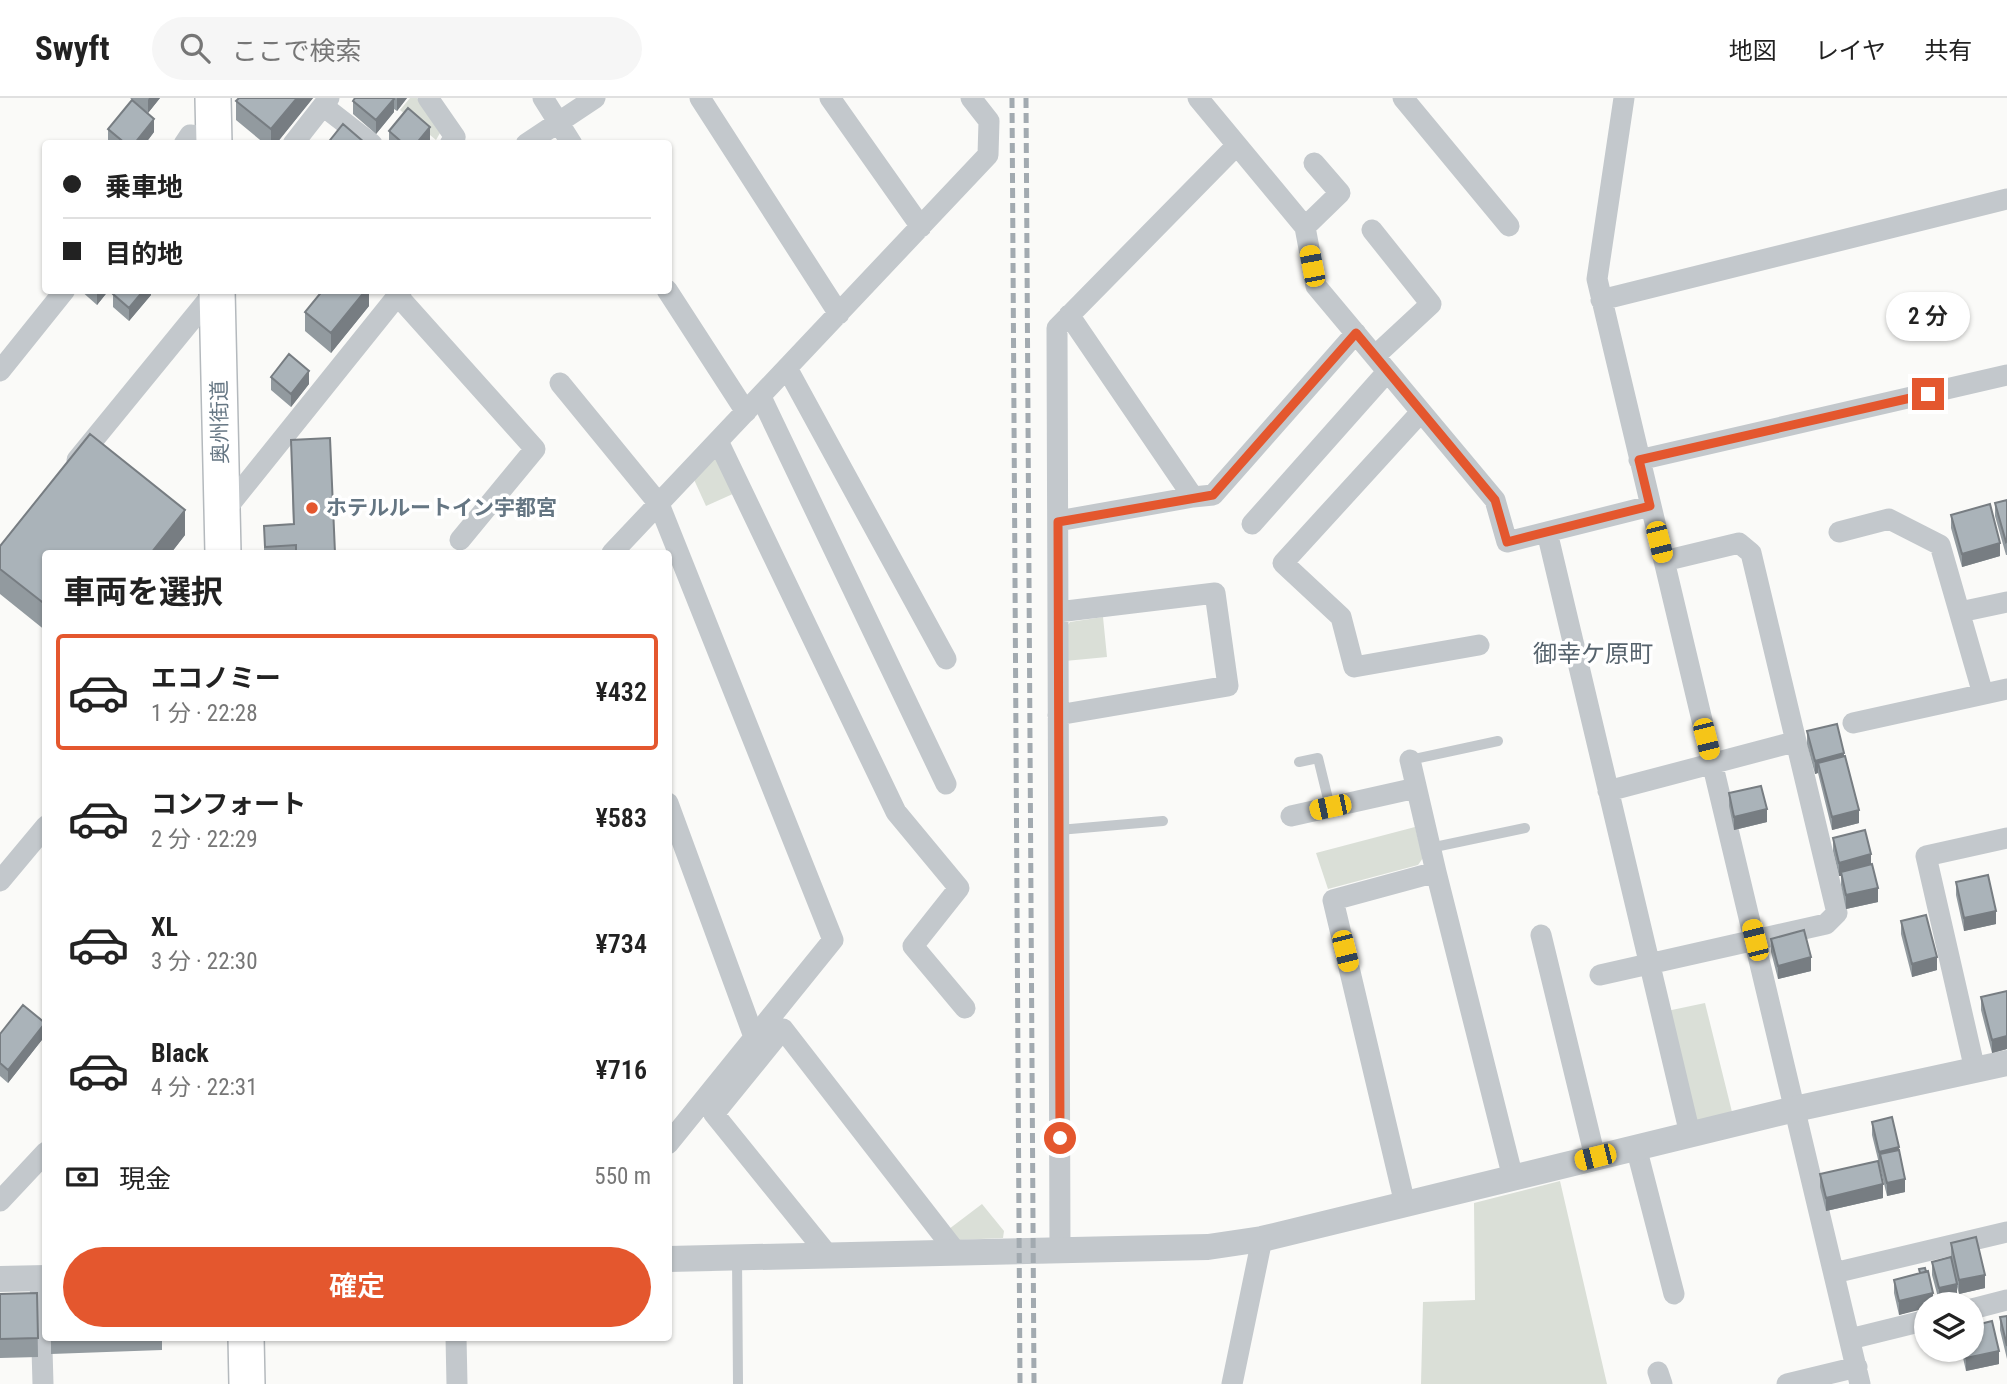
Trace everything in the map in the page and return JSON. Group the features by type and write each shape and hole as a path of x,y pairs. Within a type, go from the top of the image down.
{"highway":[{"path":"204,140 213,98"},
{"name":"奥州街道","path":"216,294 223,550"},
{"path":"246,1341 247,1384"}],"street":[{"path":"428,98 455,137 453,140"},
{"path":"543,98 569,140"},
{"path":"532,140 595,98"},
{"path":"700,98 839,314"},
{"path":"830,98 921,227"},
{"path":"615,550 988,155 989,121 971,98"},
{"path":"1198,98 1305,227 1316,286 1495,500 1507,542 1650,506"},
{"path":"1402,98 1509,226"},
{"path":"1624,98 1597,279 1858,1376 1787,1384"},
{"path":"296,140 326,102 368,140"},
{"path":"1060,1250 1057,328 1237,145"},
{"path":"1305,227 1340,193 1314,163"},
{"path":"1601,300 2007,198"},
{"path":"1252,524 1431,304 1372,230"},
{"path":"0,371 62,294"},
{"path":"66,474 213,294"},
{"path":"222,514 399,294"},
{"path":"401,294 535,449 460,540"},
{"path":"670,294 746,412"},
{"path":"1069,315 1193,497"},
{"path":"1058,522 1213,495 1356,333"},
{"path":"788,368 946,659"},
{"path":"1639,460 2007,375"},
{"path":"560,383 659,504 833,940 672,1139"},
{"path":"761,397 946,785"},
{"path":"1422,412 1283,563 1341,617 1354,667 1479,645"},
{"path":"718,441 896,812 959,888 913,946 965,1008"},
{"path":"1839,533 1889,519 1940,545 1983,694"},
{"path":"1547,532 1690,1134"},
{"path":"1600,975 1826,924 1837,913 1751,553 1738,543 1664,561"},
{"path":"1058,612 1215,593 1228,686 1058,715"},
{"path":"1960,612 2007,603"},
{"path":"1853,723 2007,689"},
{"path":"1608,790 1794,742"},
{"path":"1410,761 1513,1178"},
{"path":"1291,816 1416,788"},
{"path":"672,814 754,1037"},
{"path":"0,881 42,831"},
{"path":"1975,1070 1926,856 2007,838"},
{"path":"672,867 689,861"},
{"path":"1405,1204 1333,900 1436,872"},
{"path":"1541,934 1595,1157"},
{"path":"828,1255 714,1114 783,1030 956,1252"},
{"path":"672,1257 1208,1247 1262,1239 1795,1109 2007,1063"},
{"path":"1636,1147 1674,1294"},
{"path":"0,1200 42,1156"},
{"path":"1834,1273 2007,1232"},
{"path":"1232,1384 1262,1239"},
{"path":"0,1279 42,1278"},
{"path":"1984,1306 2007,1300"},
{"path":"1850,1339 1914,1323"},
{"path":"43,1341 43,1384"},
{"path":"456,1341 457,1384"}],"lane":[{"path":"1410,761 1498,741"},
{"path":"1299,762 1318,758 1330,807"},
{"path":"1059,830 1163,821"},
{"path":"1430,848 1525,828"},
{"path":"737,1257 738,1384"}],"shaded area":[{"path":"410,98 417,98 440,133 436,140 400,110"},
{"path":"718,456 735,493 706,506 691,473"},
{"path":"1103,617 1107,657 1065,661 1063,632 1070,622"},
{"path":"1415,827 1423,858 1418,865 1328,889 1316,853"},
{"path":"1705,1003 1733,1116 1692,1124 1667,1011"},
{"path":"1560,1181 1607,1384 1421,1384 1423,1302 1475,1300 1474,1203"},
{"path":"982,1204 1004,1231 1003,1238 958,1240 949,1229"}],"building":[{"path":"239,98 297,98 271,129 236,101"},
{"path":"355,98 394,99 376,120 353,101"},
{"path":"132,100 154,119 137,140 121,140 108,129"},
{"path":"408,108 430,127 419,140 399,140 389,131"},
{"path":"343,124 362,140 330,140"},
{"path":"113,294 141,294 129,308"},
{"path":"320,294 363,294 331,333 305,312"},
{"path":"289,354 309,371 291,394 271,377"},
{"path":"90,434 185,510 153,550 42,550 42,602 0,569 0,546"},
{"name":"ホテルルートイン宇都宮","path":"330,438 335,550 296,550 296,545 265,547 264,526 294,524 291,440"},
{"path":"2007,500 2007,541 2006,542 1995,503"},
{"path":"1990,504 2000,543 1962,554 1951,515"},
{"path":"1837,724 1844,753 1815,761 1807,731"},
{"path":"1845,756 1859,810 1832,817 1818,763"},
{"path":"1761,786 1767,809 1734,817 1729,793"},
{"path":"1865,830 1871,854 1839,863 1833,838"},
{"path":"1872,864 1878,888 1846,895 1841,872"},
{"path":"1988,875 1996,911 1964,918 1956,882"},
{"path":"1926,915 1937,957 1912,964 1901,921"},
{"path":"1804,930 1811,957 1778,966 1771,939"},
{"path":"2007,991 2007,1036 1992,1040 1981,997"},
{"path":"23,1005 42,1021 42,1027 8,1070 0,1063 0,1034"},
{"path":"1892,1117 1899,1147 1879,1152 1872,1122"},
{"path":"1899,1150 1905,1179 1887,1183 1880,1154"},
{"path":"1878,1161 1883,1184 1826,1198 1820,1174"},
{"path":"1976,1237 1985,1275 1959,1280 1951,1243"},
{"path":"1951,1257 1957,1284 1939,1288 1932,1262"},
{"path":"1928,1271 1933,1292 1914,1292 1914,1297 1899,1301 1894,1280"},
{"path":"37,1293 38,1338 0,1339 0,1294"},
{"path":"2007,1316 2007,1346 2000,1317"},
{"path":"1992,1321 1999,1351 1984,1354 1984,1323"}],"railway":[{"path":"1012,98 1020,1384"},
{"path":"1026,98 1034,1384"}],"place":[{"name":"ホテルルートイン宇都宮","path":"312,508"}],"district":[{"name":"御幸ケ原町","path":"1593,654"}],"route":[{"path":"1060,1138 1058,522 1213,495 1356,333 1495,500 1507,542 1650,506 1639,460 1928,394"}]}
